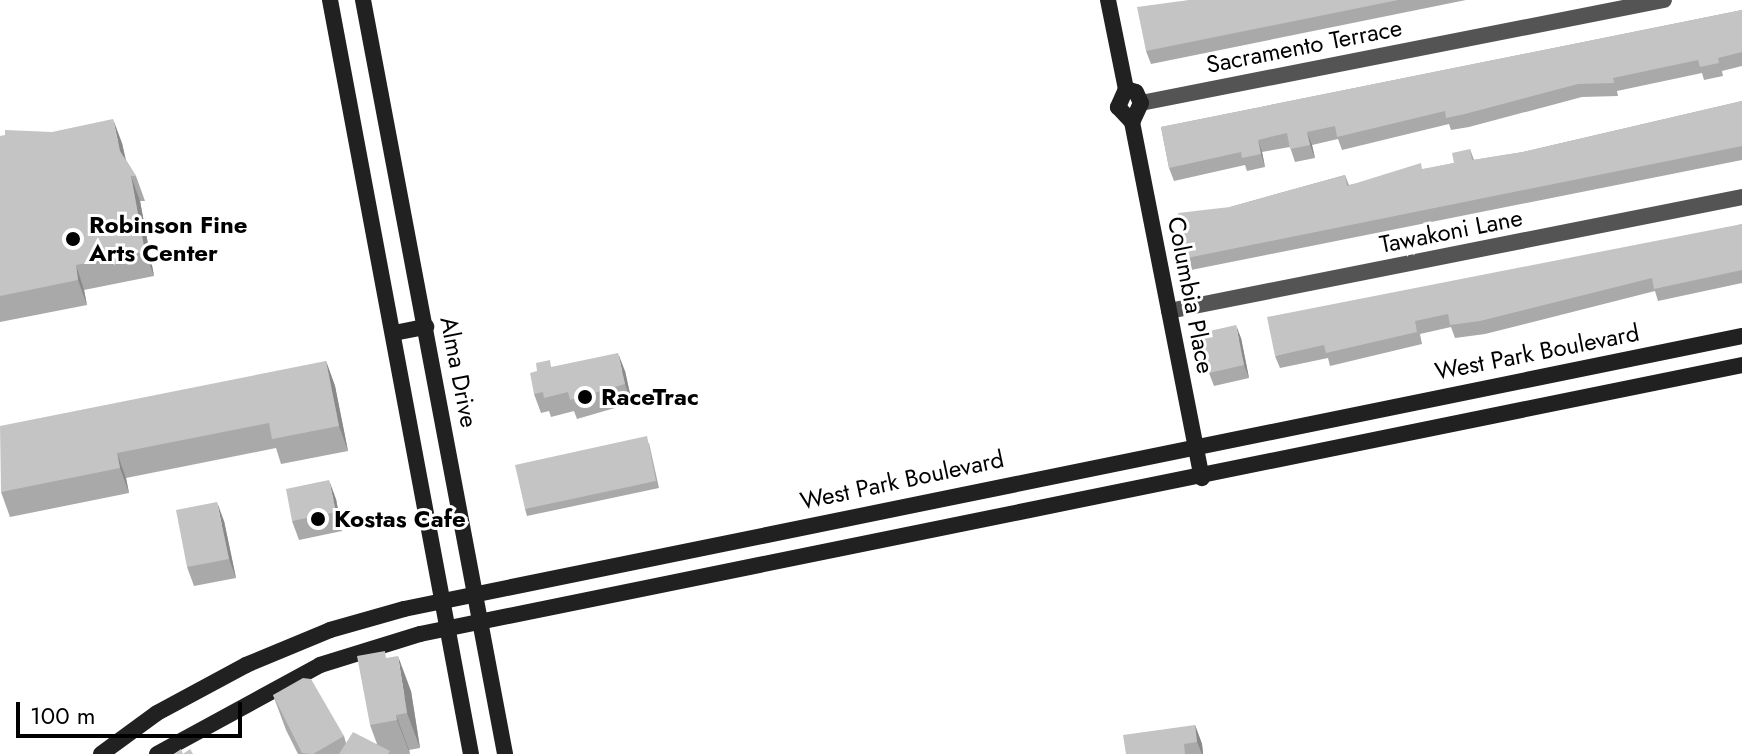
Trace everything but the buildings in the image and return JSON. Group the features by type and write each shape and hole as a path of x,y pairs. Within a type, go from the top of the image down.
{"main road":[{"path":"330,0 471,754"},
{"name":"Alma Drive","path":"363,0 478,594 505,754"},
{"name":"Columbia Place","path":"1108,0 1126,89 1118,107 1132,122 1202,478"},
{"path":"1126,89 1136,92 1141,103 1132,122"},
{"path":"394,333 426,327"},
{"name":"West Park Boulevard","path":"101,754 157,713 246,665 330,630 443,601 1742,336"},
{"path":"157,754 320,665 449,629 1202,478 1742,365"}],"street":[{"name":"Sacramento Terrace","path":"1141,103 1664,0"},
{"name":"Tawakoni Lane","path":"1169,311 1742,197"}],"place":[{"name":"Robinson Fine Arts Center","path":"73,239"},
{"name":"RaceTrac","path":"585,397"},
{"name":"Kostas Cafe","path":"318,519"}]}
